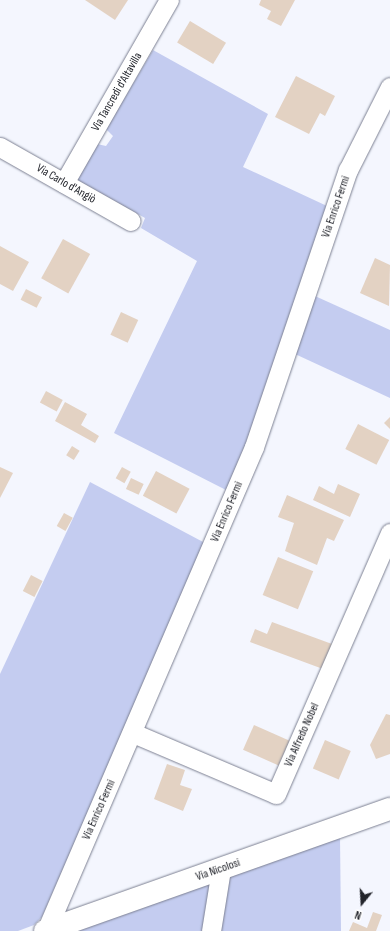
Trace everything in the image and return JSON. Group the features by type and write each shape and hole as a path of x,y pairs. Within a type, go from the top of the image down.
{"main road":[{"name":"Via Nicolosi","path":"46,931 390,809"}],"street":[{"name":"Via Tancredi d'Altavilla","path":"64,183 169,0"},
{"name":"Via Enrico Fermi","path":"46,931 133,733 254,447 348,170 390,87"},
{"name":"Via Carlo d'Angiò","path":"0,147 131,221"},
{"name":"Via Alfredo Nobel","path":"133,733 276,794 390,533"},
{"path":"210,931 221,869"}],"shaded area":[{"path":"153,50 268,114 243,167 327,206 246,443 226,490 114,433 197,261 141,228 145,218 77,180 97,144 106,146 113,136 106,129"},
{"path":"315,296 390,330 390,398 295,354"},
{"path":"90,482 205,543 42,917 34,925 18,931 0,931 0,674"},
{"path":"340,837 341,931 215,931 224,878"},
{"path":"213,881 204,931 75,931"}],"building":[{"path":"85,0 128,0 115,20"},
{"path":"261,0 295,0 281,26 267,19 271,11 259,5"},
{"path":"190,21 226,43 213,64 177,42"},
{"path":"296,76 335,96 325,116 320,113 309,134 275,117"},
{"path":"63,239 90,254 68,293 41,278"},
{"path":"0,246 29,262 13,291 0,284"},
{"path":"375,258 390,265 389,306 360,293"},
{"path":"26,289 42,297 37,308 21,300"},
{"path":"121,312 138,320 128,343 110,335"},
{"path":"46,391 63,400 57,411 40,402"},
{"path":"65,402 87,414 81,425 99,436 95,443 55,421"},
{"path":"390,417 390,429 384,423"},
{"path":"358,424 389,440 376,465 345,449"},
{"path":"72,446 80,451 74,460 66,455"},
{"path":"0,467 13,473 0,498"},
{"path":"122,467 131,472 124,483 116,478"},
{"path":"156,471 190,489 176,514 143,496"},
{"path":"131,478 144,484 139,495 126,489"},
{"path":"338,484 360,494 350,517 313,500 319,486 334,494"},
{"path":"287,495 344,520 334,541 327,538 317,565 285,551 294,523 278,517"},
{"path":"64,513 73,518 65,531 57,526"},
{"path":"278,557 313,571 298,609 263,595"},
{"path":"31,575 43,581 34,597 23,591"},
{"path":"272,622 332,644 323,669 250,642 255,629 267,634"},
{"path":"386,714 390,715 390,754 376,759 370,745"},
{"path":"254,725 290,741 279,766 243,750"},
{"path":"325,740 351,751 339,779 313,769"},
{"path":"167,764 185,770 180,785 192,789 183,811 154,799"},
{"path":"373,912 382,915 376,931 349,931 353,922 367,928"}]}
